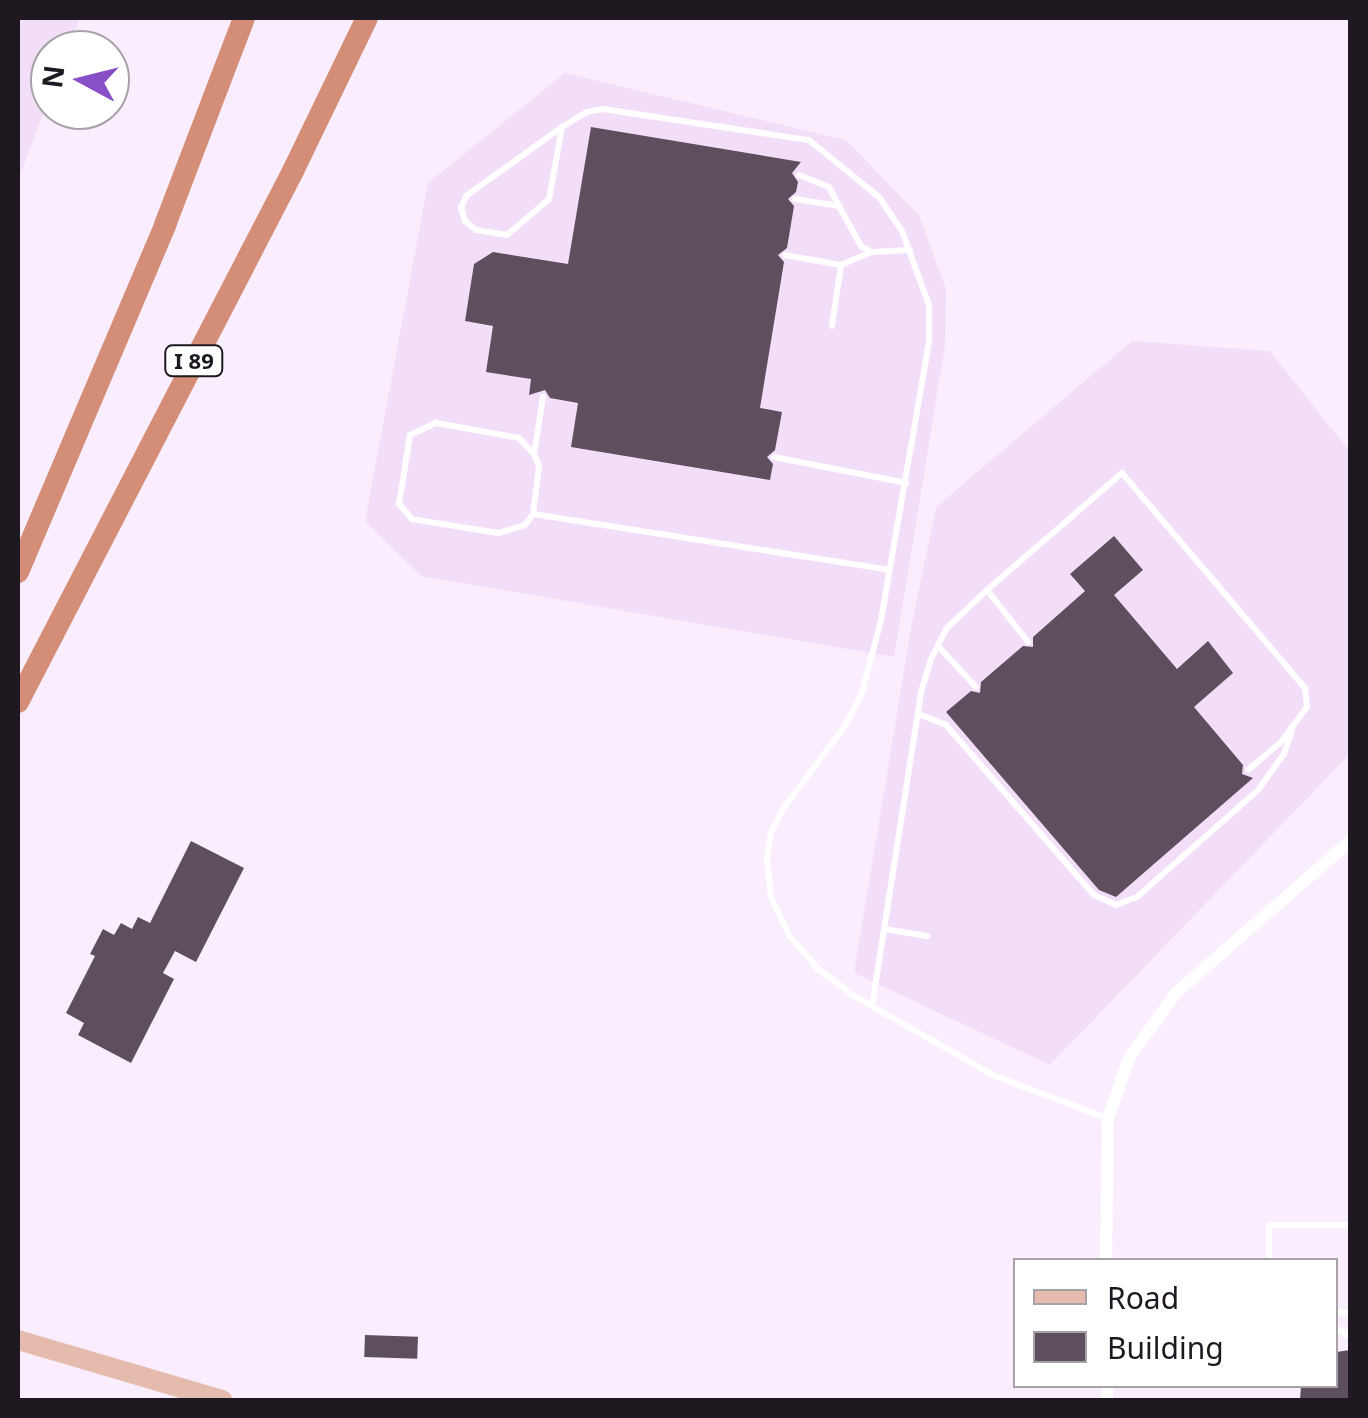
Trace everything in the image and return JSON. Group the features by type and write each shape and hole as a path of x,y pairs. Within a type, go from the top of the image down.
{"highway":[{"path":"18,572 144,276 244,18"},
{"name":"I 89","path":"18,702 285,187 367,18"}],"main road":[{"path":"18,1340 222,1400"}],"street":[{"path":"1106,1258 1108,1119 1129,1058 1176,993 1350,840"}],"lane":[{"path":"562,127 549,199 507,235 476,230 465,220 461,208 466,196 562,127 587,112 603,109 809,140 879,196 910,250 928,304 929,342 890,570 862,694 846,726 782,809 767,859 772,898 789,934 817,968 872,1006 995,1076 1108,1119"},
{"path":"799,175 828,187 860,246 871,252"},
{"path":"795,198 840,206"},
{"path":"786,255 841,266 871,252 910,250"},
{"path":"832,326 841,266"},
{"path":"534,454 544,397"},
{"path":"436,424 520,438 540,466 532,514 525,525 498,533 412,519 399,504 410,435 436,424"},
{"path":"774,457 906,483"},
{"path":"872,1006 918,714 938,646 947,628 1122,473 1306,688 1307,706 1294,726 1248,770"},
{"path":"532,514 890,570"},
{"path":"988,590 1028,642"},
{"path":"938,646 976,687"},
{"path":"918,714 946,725 1094,894 1116,904 1137,897 1258,790 1284,754 1294,726"},
{"path":"884,928 927,936"},
{"path":"1269,1258 1269,1225 1350,1224"}],"shaded area":[{"path":"18,18 80,18 76,30 30,30 30,130 37,130 18,180"},
{"path":"565,73 846,140 919,215 946,289 945,346 894,657 421,576 365,521 428,183"},
{"path":"1132,341 1270,351 1350,452 1350,754 1050,1065 854,973 911,628 936,507"}],"building":[{"path":"591,127 801,162 792,173 798,182 796,192 788,199 794,206 787,248 778,255 784,262 760,408 782,412 775,450 767,457 773,464 770,480 571,447 578,403 550,398 545,390 529,395 531,379 486,372 493,326 465,321 474,264 493,252 568,264"},
{"path":"1114,536 1143,570 1114,595 1177,669 1208,641 1233,673 1194,707 1243,765 1242,774 1253,778 1116,897 1099,890 946,712 971,691 980,693 981,682 1023,646 1033,647 1033,637 1085,591 1070,574"},
{"path":"191,841 244,868 196,962 175,951 163,973 174,979 131,1063 78,1035 84,1023 66,1013 95,956 90,954 103,929 114,935 121,923 132,929 138,917 150,923"},
{"path":"365,1335 418,1337 417,1359 364,1357"},
{"path":"1350,1350 1350,1400 1300,1400 1301,1388 1338,1388 1338,1352"}]}
